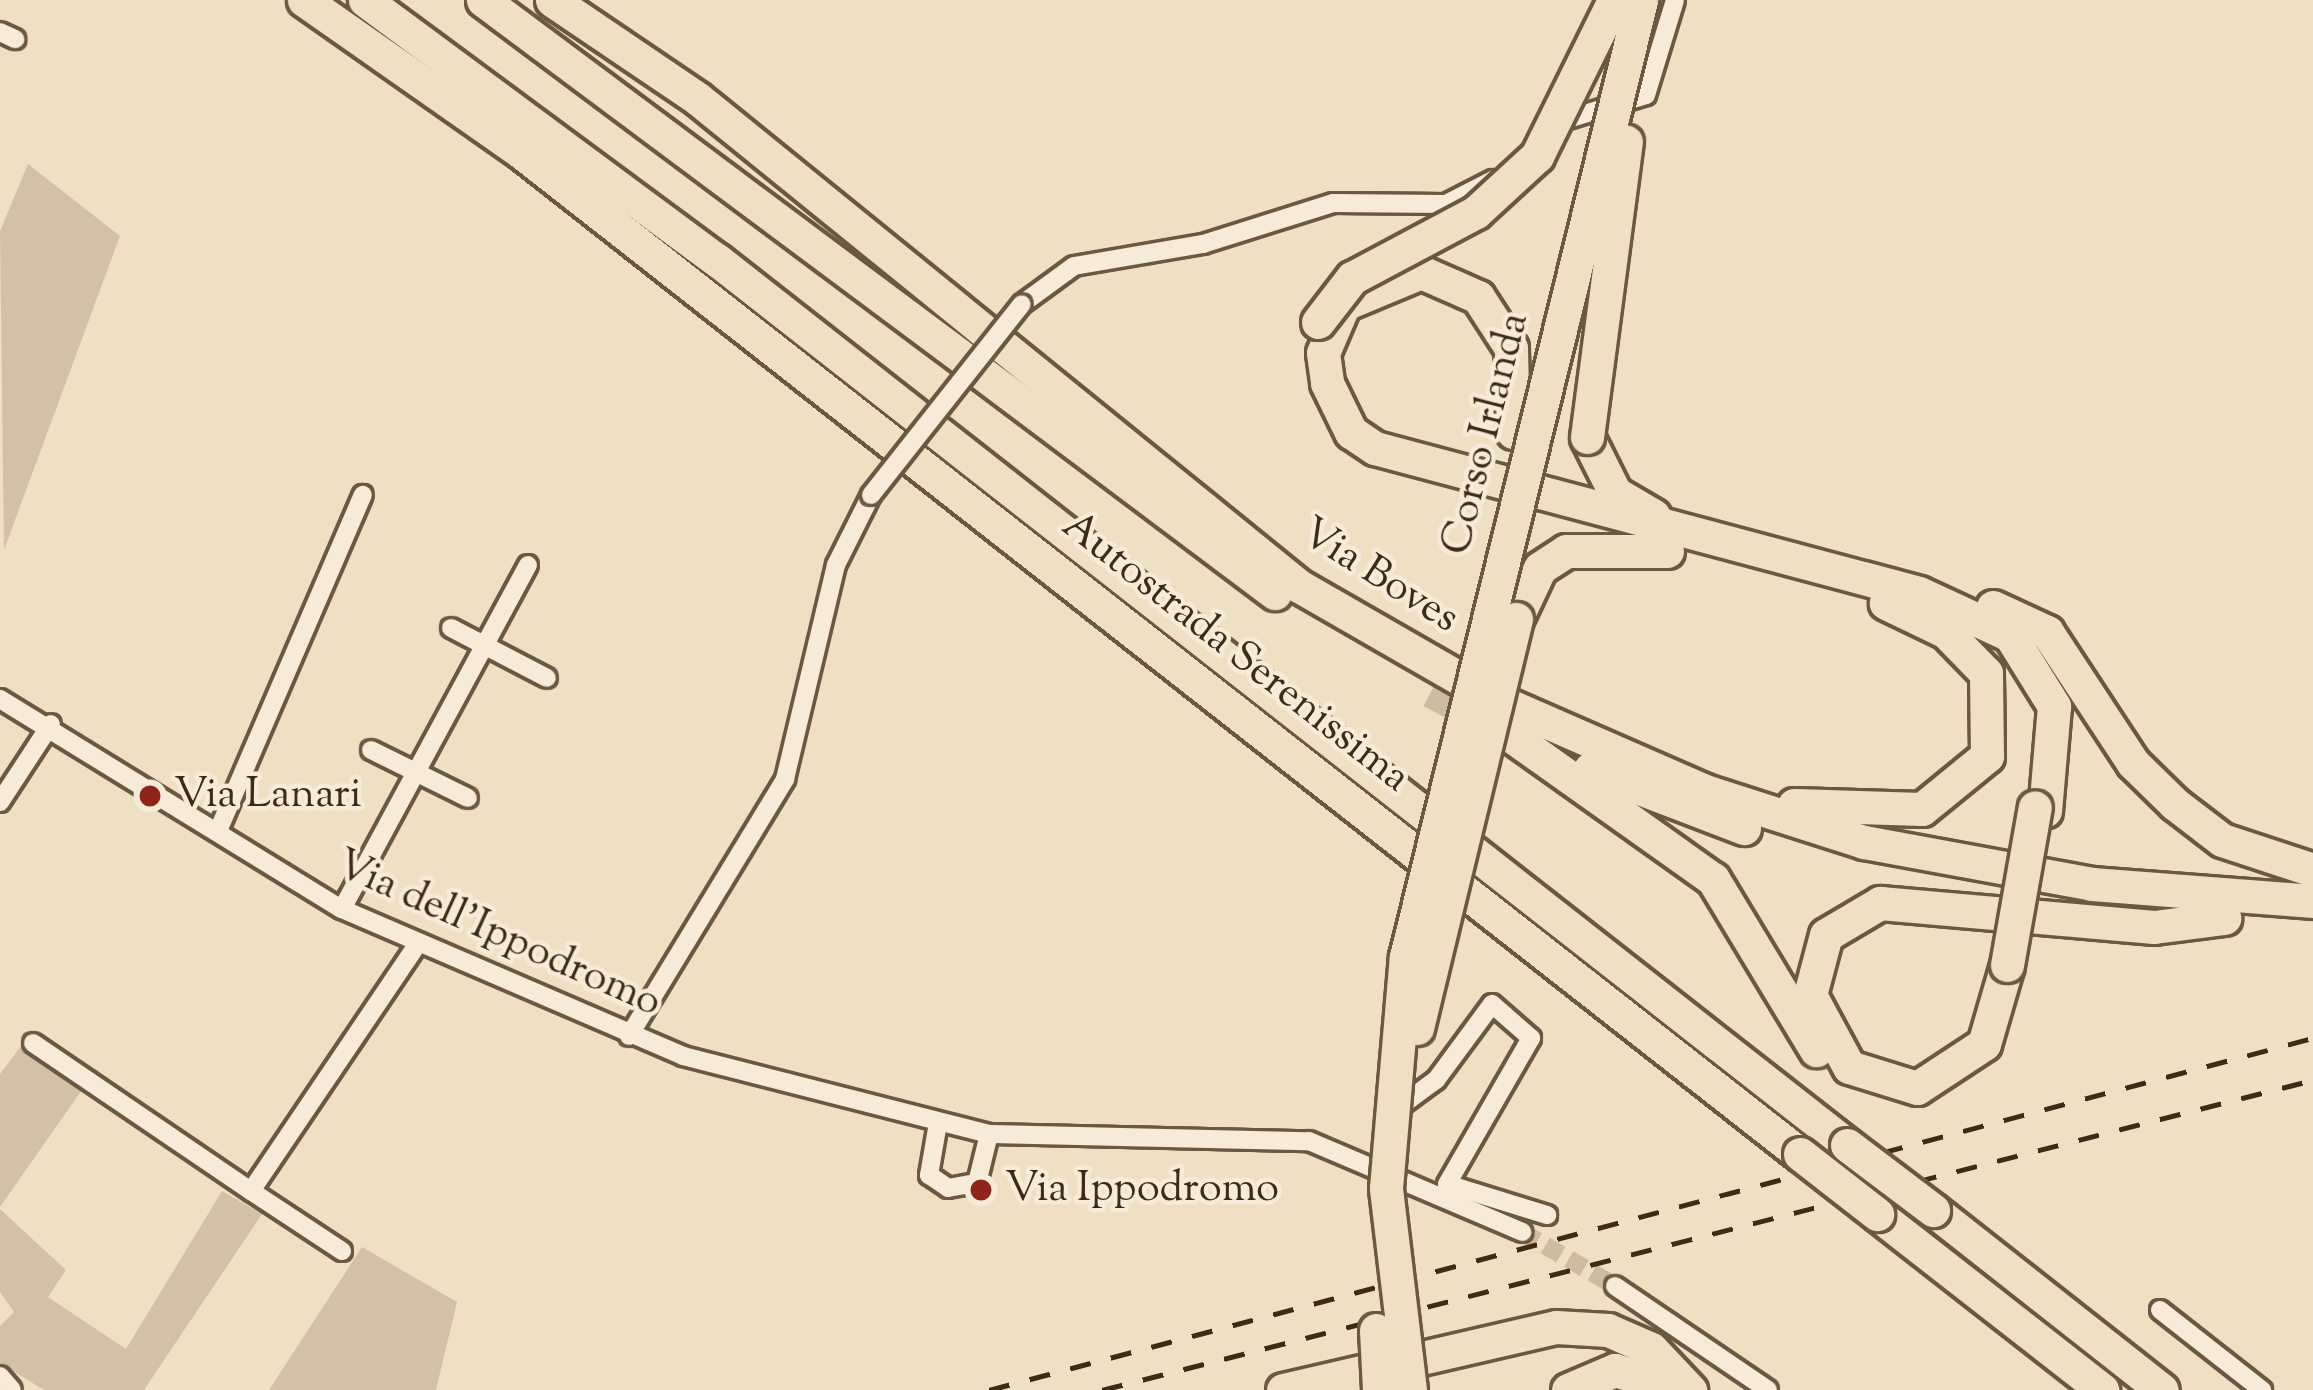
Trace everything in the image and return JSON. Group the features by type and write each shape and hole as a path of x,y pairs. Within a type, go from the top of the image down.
{"highway":[{"name":"Autostrada Serenissima","path":"304,0 624,231 2102,1390"},
{"name":"Autostrada Serenissima","path":"365,0 717,260 2162,1390"},
{"name":"Via Boves","path":"483,0 1248,574 1431,691"},
{"name":"Via Boves","path":"552,0 698,99 1299,586 1554,727 1864,842 2092,884 2313,901"},
{"path":"1617,0 1537,156 1475,212 1352,278 1310,355 1327,418 1377,461 1756,561 1885,603 1982,628 2030,667 2046,715 2040,810"},
{"name":"Corso Irlanda","path":"1383,1390 1367,1143 1386,964 1617,0"},
{"path":"1645,0 1587,437 1598,472 1635,507 1756,561"},
{"name":"Corso Irlanda","path":"1410,1390 1379,1176 1406,957 1645,0"},
{"path":"1325,324 1344,304 1395,275 1453,279 1498,316 1511,348 1514,432"},
{"path":"1379,1176 1516,620 1540,568 1596,544 1756,561 2015,613 2047,632 2133,763 2175,804 2222,840 2313,870"},
{"path":"1919,593 2010,635 2046,677 2055,732 2040,810 2014,966 2008,1021 1976,1075 1922,1104 1859,1094 1795,1023 1712,879 1496,725 1766,836 2024,897 2224,918 2313,920"},
{"path":"1554,727 1781,802 1922,809 1987,756 1993,698 1969,651 1885,603"},
{"path":"2014,966 1984,1045 1917,1088 1849,1067 1810,995 1826,935 1880,903 2154,927 2224,918"},
{"path":"1283,1390 1556,1327 1609,1330 1651,1349 1690,1390"},
{"path":"1568,1390 1615,1370 1679,1390"}],"street":[{"path":"629,1036 764,825 797,729 836,565 871,495 1022,304 1074,266 1203,244 1333,203 1428,207 1473,192 1556,121 1646,95 1675,0"},
{"path":"218,831 363,495"},
{"path":"342,909 528,565"},
{"path":"451,628 547,678"},
{"name":"Via dell'Ippodromo","path":"0,699 51,724 342,909 629,1036 989,1134 1268,1136 1522,1232"},
{"path":"0,802 51,724"},
{"path":"370,750 468,797"},
{"path":"251,1191 418,944"},
{"path":"1379,1176 1378,1129 1436,1080 1492,1004 1531,1038 1447,1184 1547,1215"},
{"path":"33,1043 342,1251"},
{"path":"938,1123 929,1175 948,1188 977,1184 989,1134"},
{"path":"1615,1286 1768,1390"},
{"path":"2160,1310 2262,1390"},
{"path":"0,1376 12,1390"}],"shaded area":[{"path":"28,164 120,236 4,550 0,231"},
{"path":"22,1045 84,1087 0,1207 0,1074"},
{"path":"222,1191 262,1214 144,1390 44,1390 0,1363 0,1326 14,1312 0,1292 0,1209 66,1270 48,1297 126,1349"},
{"path":"362,1247 457,1302 436,1390 269,1390"}],"tunnel":[{"path":"1431,691 1488,721"},
{"path":"1522,1232 1615,1286"}],"railway":[{"path":"989,1390 2313,1038"},
{"path":"1102,1390 2313,1080"}],"place":[{"name":"Via Lanari","path":"150,796"},
{"name":"Via Ippodromo","path":"981,1190"}]}
